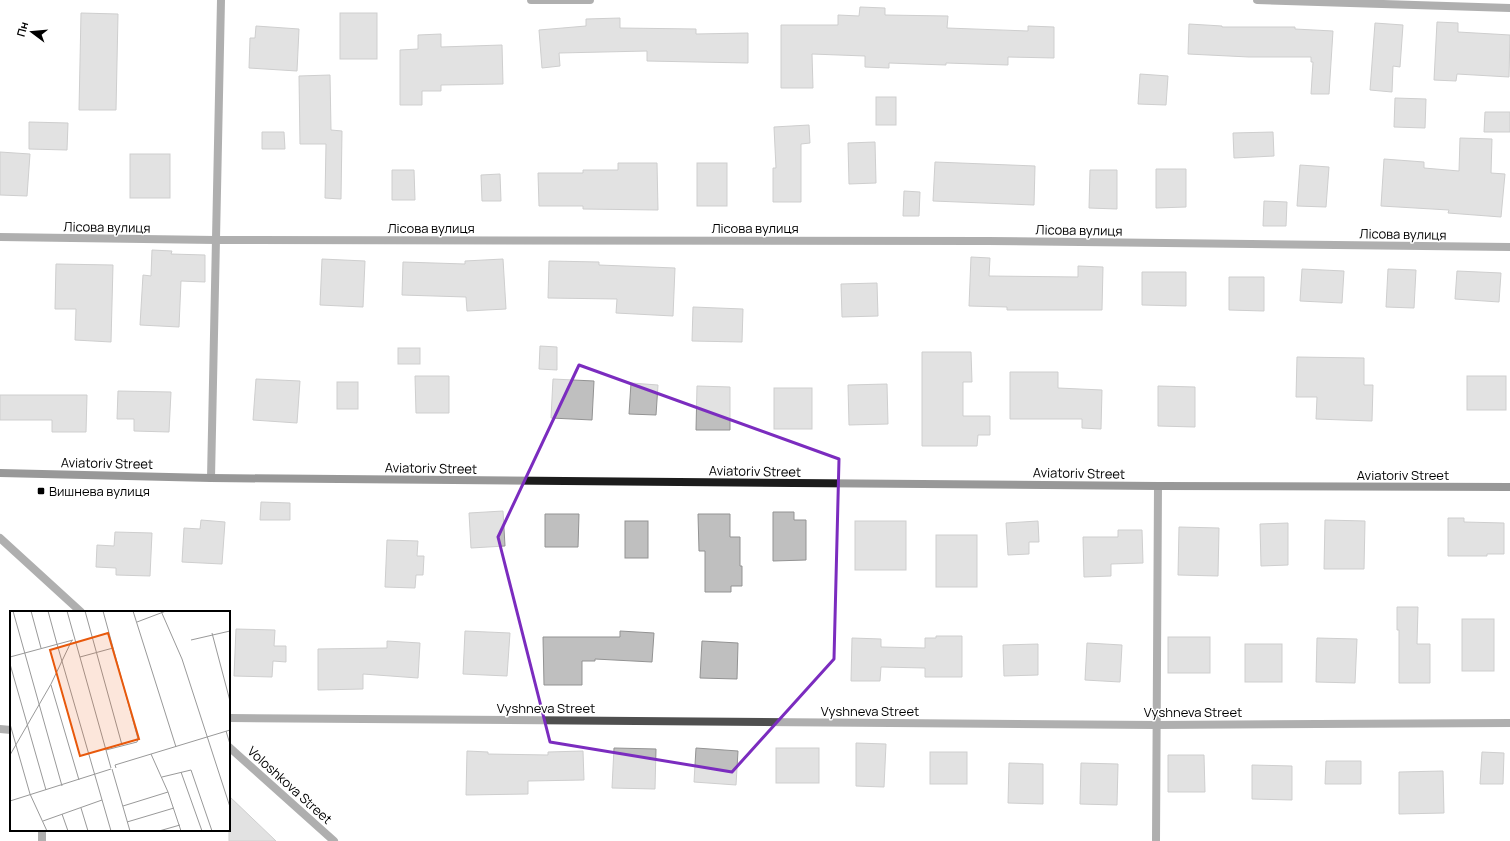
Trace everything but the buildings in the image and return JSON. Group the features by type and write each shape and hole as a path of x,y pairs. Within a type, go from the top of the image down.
{"main road":[{"name":"Aviatoriv Street","path":"0,473 210,478 1158,486 1510,487"}],"street":[{"path":"210,478 220,0"},
{"path":"532,0 590,0"},
{"path":"1257,0 1510,8"},
{"name":"Лісова вулиця","path":"0,237 215,240 988,241 1510,247"},
{"path":"1156,841 1158,486"},
{"path":"0,538 80,611"},
{"name":"Vyshneva Street","path":"230,718 1156,725 1510,723"},
{"name":"Voloshkova Street","path":"230,748 334,841"}],"highlighted area":[{"path":"579,365 839,459 834,659 732,772 550,742 498,537"}],"place":[{"name":"Вишнева вулиця","path":"41,491"}]}
